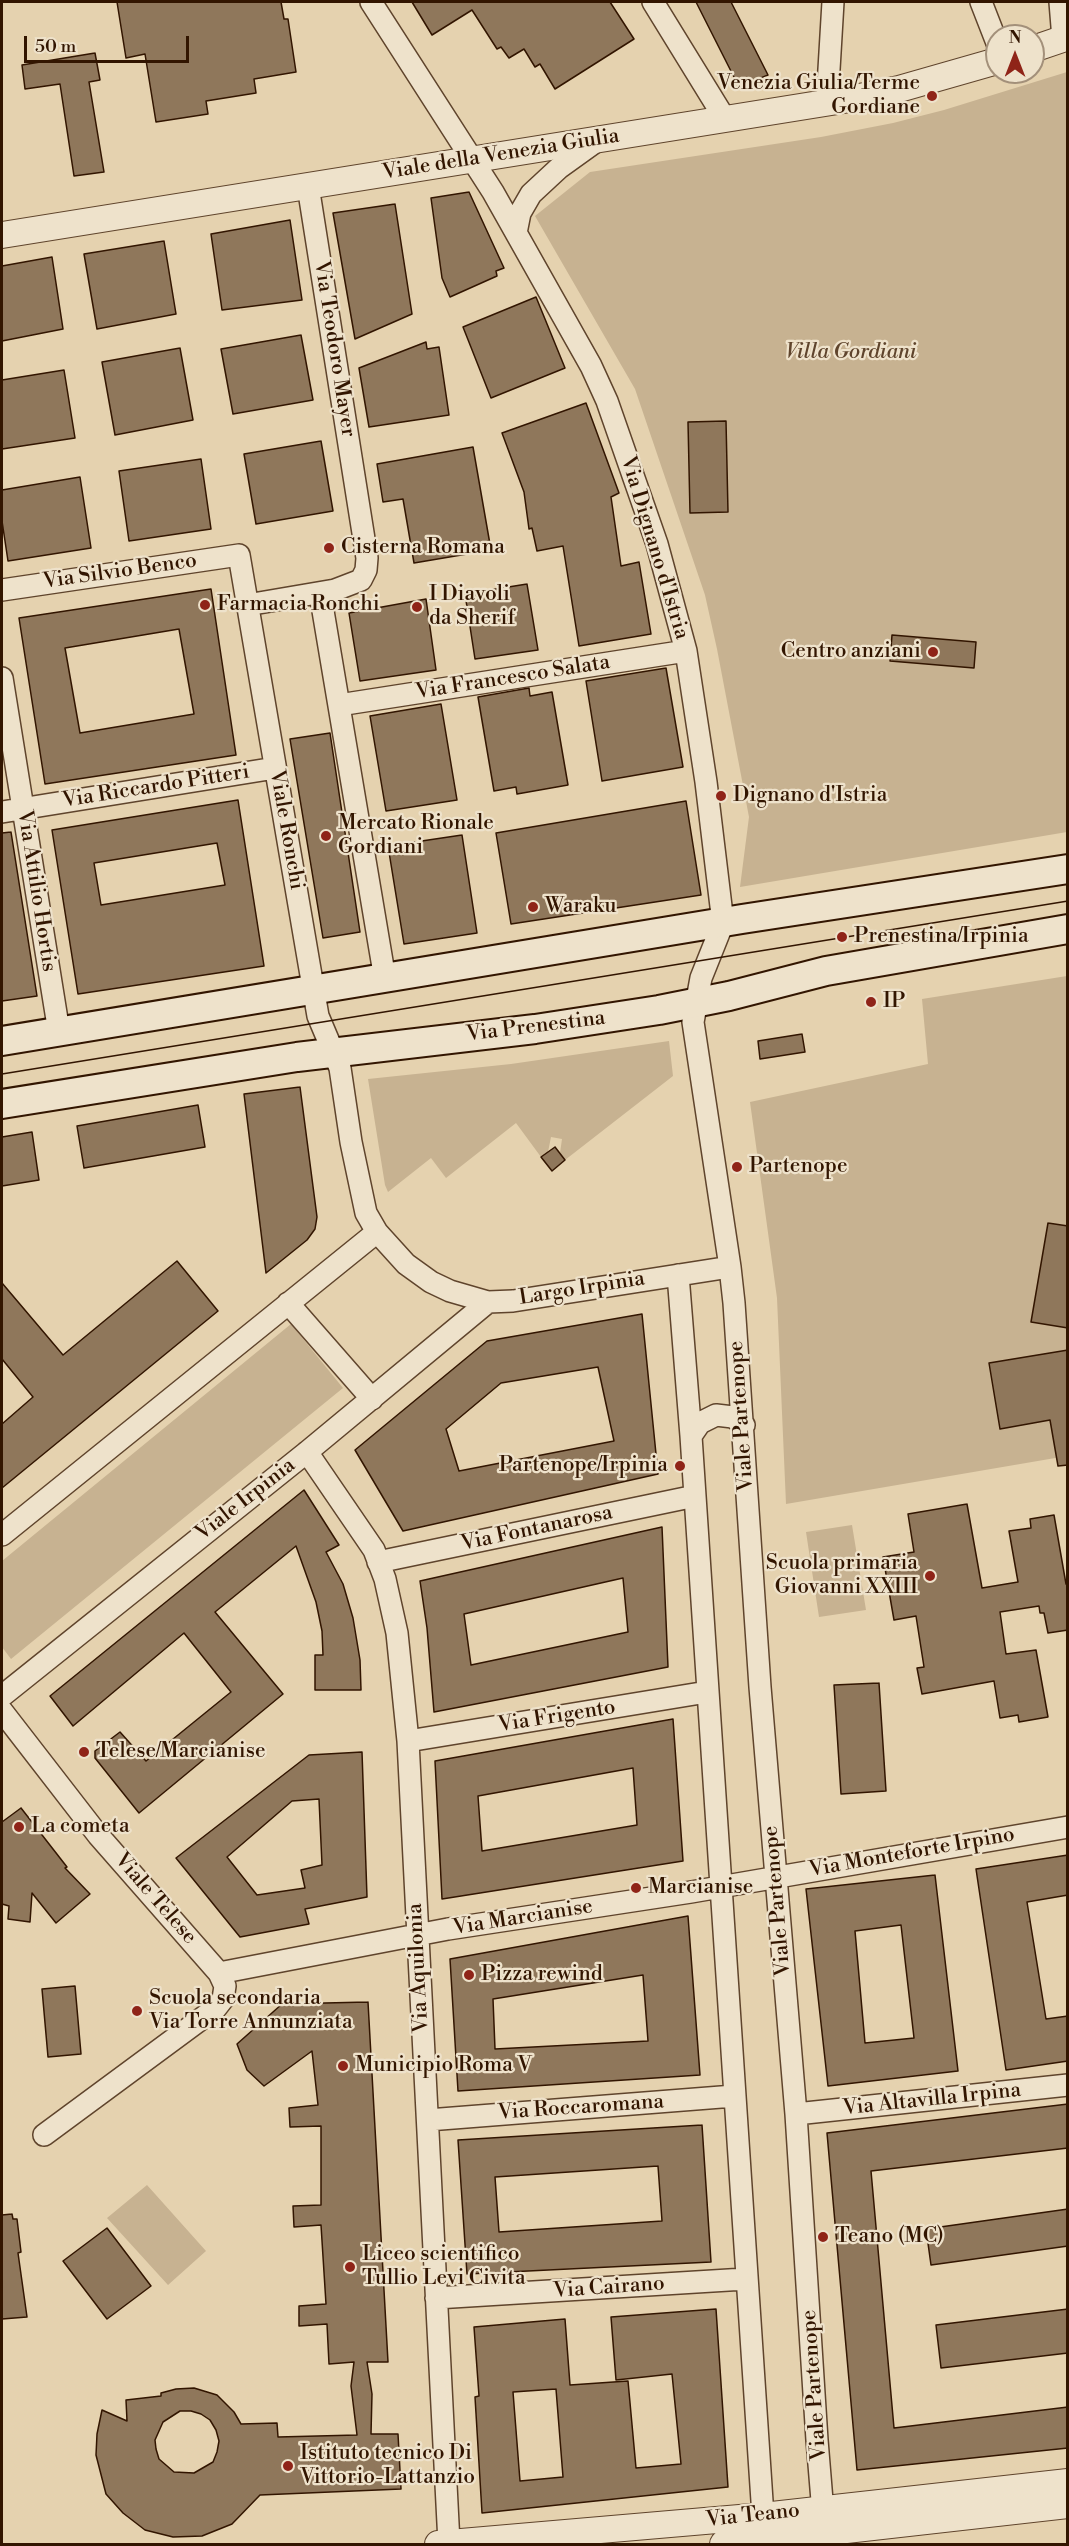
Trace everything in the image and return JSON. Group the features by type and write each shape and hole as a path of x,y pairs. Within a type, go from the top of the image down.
{"main road":[{"path":"2,1041 723,922 1068,869"},
{"name":"Via Prenestina","path":"2,1104 334,1052 551,1027 695,1004 826,971 1068,929"}],"street":[{"name":"Via Dignano d'Istria","path":"371,2 474,160 591,366 607,401 657,544 686,651 706,782 723,922"},
{"path":"653,2 725,119"},
{"path":"826,103 833,2"},
{"path":"981,2 989,24"},
{"path":"1045,45 1065,38 1060,2"},
{"name":"Viale della Venezia Giulia","path":"2,235 826,103 899,89 985,64"},
{"path":"516,233 520,213 531,194 560,168 598,140"},
{"name":"Via Teodoro Mayer","path":"308,186 367,558 365,575 354,584 320,593"},
{"name":"Via Silvio Benco","path":"2,590 239,555"},
{"name":"Viale Ronchi","path":"239,555 313,991 318,1016 334,1052"},
{"path":"247,605 320,593 385,979"},
{"name":"Via Francesco Salata","path":"339,705 686,651"},
{"name":"Via Attilio Hortis","path":"2,678 59,1032"},
{"name":"Via Riccardo Pitteri","path":"2,812 275,768"},
{"path":"723,922 701,978 693,1022 730,1267"},
{"name":"Largo Irpinia","path":"334,1052 340,1068 366,1212 376,1232 406,1264 424,1277 450,1291 488,1302 513,1301 730,1267"},
{"path":"2,1535 110,1450 376,1232"},
{"name":"Viale Partenope","path":"730,1267 744,1425 775,1876 796,2114 825,2535"},
{"path":"678,1275 721,1886 758,2529"},
{"name":"Viale Irpinia","path":"2,1696 307,1452 488,1302"},
{"path":"288,1303 372,1399"},
{"path":"691,1436 700,1423 716,1416 733,1417 744,1425"},
{"name":"Via Aquilonia","path":"307,1452 367,1537 378,1562 394,1614 408,1741 428,2120 443,2544"},
{"name":"Via Fontanarosa","path":"378,1562 695,1496"},
{"name":"Via Frigento","path":"408,1741 707,1692"},
{"name":"Viale Telese","path":"2,1712 98,1835 219,1973"},
{"name":"Via Monteforte Irpino","path":"721,1886 1068,1827"},
{"name":"Via Marcianise","path":"219,1973 417,1935 721,1886"},
{"path":"44,2135 216,2008 224,1993 224,1981 219,1973"},
{"name":"Via Altavilla Irpina","path":"796,2114 1068,2085"},
{"name":"Via Roccaromana","path":"428,2120 734,2096"},
{"name":"Via Cairano","path":"436,2298 745,2279"},
{"name":"Via Teano","path":"443,2544 758,2529 825,2535 1068,2482"},
{"name":"Via Teano","path":"723,2544 758,2529 823,2509 975,2504 1068,2505"}],"green space":[{"name":"Villa Gordiani","path":"1067,72 1067,832 740,887 749,817 705,595 635,389 535,216 590,172 821,137 893,123 1028,84 1045,84 1045,79"},
{"path":"1067,976 1067,1456 786,1504 777,1298 750,1102 928,1064 922,999"},
{"path":"669,1041 673,1076 565,1160 560,1153 562,1139 551,1137 548,1152 541,1157 516,1123 446,1178 431,1158 388,1192 368,1079 511,1064"},
{"path":"291,1324 343,1388 11,1659 2,1647 2,1561"},
{"path":"852,1525 866,1610 819,1617 806,1532"},
{"path":"147,2185 206,2251 168,2285 107,2218"}],"building":[{"path":"117,2 281,2 284,19 288,19 296,72 254,79 256,93 206,101 208,114 156,122 145,54 126,58"},
{"path":"412,2 610,2 634,39 555,89 540,64 535,67 524,49 509,58 501,47 497,49 472,10 432,35"},
{"path":"696,2 731,2 768,75 739,87"},
{"path":"95,53 100,80 89,82 104,172 74,176 60,84 25,89 22,65"},
{"path":"469,192 504,268 496,271 497,276 450,297 442,278 431,198"},
{"path":"395,204 412,314 355,339 333,213"},
{"path":"290,220 302,300 222,310 211,234"},
{"path":"164,241 176,314 97,329 84,254"},
{"path":"52,257 63,329 2,341 2,266"},
{"path":"536,297 565,368 491,398 463,327"},
{"path":"301,335 313,400 233,414 221,349"},
{"path":"426,342 427,349 439,347 449,415 369,427 359,368"},
{"path":"180,348 193,420 115,435 102,362"},
{"path":"64,370 75,438 2,449 2,380"},
{"path":"586,403 619,493 611,497 621,566 639,562 651,634 579,646 563,546 537,551 532,528 529,529 524,492 502,433"},
{"path":"726,421 728,512 690,513 688,422"},
{"path":"321,441 333,511 256,524 244,454"},
{"path":"473,447 491,550 414,563 403,499 383,502 377,464"},
{"path":"201,459 211,529 129,541 119,471"},
{"path":"80,477 91,548 8,561 2,521 2,490"},
{"path":"527,584 538,650 475,659 465,594"},
{"path":"211,589 236,755 45,784 19,618","holes":["179,629 194,714 80,733 65,648"]},
{"path":"426,599 436,670 360,681 349,613"},
{"name":"Centro anziani","path":"892,635 976,642 974,668 890,661"},
{"path":"666,668 683,767 602,781 586,681"},
{"path":"529,688 530,696 552,692 568,785 517,794 516,787 494,791 478,697"},
{"path":"441,704 457,800 386,811 370,716"},
{"name":"Mercato Rionale Gordiani","path":"330,733 360,932 323,938 290,739"},
{"path":"238,800 264,966 78,994 52,830","holes":["217,843 225,885 101,905 94,863"]},
{"path":"686,801 701,895 511,924 496,833"},
{"path":"11,832 37,996 2,1001 2,833"},
{"path":"462,835 477,933 404,944 388,846"},
{"path":"802,1034 805,1052 760,1059 758,1041"},
{"path":"300,1087 317,1217 315,1229 307,1240 266,1273 244,1094"},
{"path":"198,1105 205,1147 84,1168 77,1126"},
{"path":"32,1132 39,1180 2,1186 2,1137"},
{"path":"555,1147 565,1160 552,1171 541,1157"},
{"path":"1048,1223 1068,1226 1068,1328 1031,1322"},
{"path":"177,1261 218,1311 2,1488 2,1424 33,1397 2,1359 2,1283 63,1355"},
{"path":"642,1314 658,1474 403,1531 355,1450 487,1341","holes":["598,1367 614,1441 459,1471 446,1429 501,1383"]},
{"path":"1068,1350 1068,1465 1058,1466 1050,1420 1000,1429 989,1363"},
{"path":"304,1490 339,1545 326,1552 343,1584 353,1618 360,1660 361,1690 315,1690 315,1655 323,1655 322,1631 316,1602 296,1546 215,1612 283,1694 139,1813 95,1758 95,1751 120,1732 146,1761 231,1692 184,1633 73,1726 50,1696"},
{"path":"967,1504 982,1588 1018,1582 1009,1531 1031,1528 1030,1519 1054,1515 1066,1584 1068,1583 1068,1630 1048,1633 1044,1613 1040,1613 1039,1606 1000,1612 1006,1654 1036,1650 1048,1717 1019,1722 1018,1715 1000,1718 994,1681 922,1694 917,1668 924,1667 916,1616 894,1620 883,1557 914,1552 908,1514"},
{"path":"662,1527 668,1667 434,1712 427,1628 420,1581","holes":["623,1578 628,1632 471,1665 464,1614"]},
{"path":"879,1683 886,1791 841,1794 834,1685"},
{"path":"673,1719 683,1861 442,1899 435,1761","holes":["633,1768 637,1825 482,1851 478,1796"]},
{"path":"362,1752 367,1897 305,1909 309,1924 240,1937 176,1858 309,1755","holes":["319,1799 322,1865 301,1870 305,1888 257,1895 227,1857 292,1801"]},
{"name":"La cometa","path":"21,1808 67,1867 65,1868 90,1894 56,1923 32,1893 30,1922 8,1919 9,1906 2,1904 2,1822"},
{"path":"1068,1855 1068,1895 1027,1902 1046,2019 1068,2016 1068,2061 1006,2070 976,1869"},
{"path":"935,1875 958,2071 828,2086 806,1889","holes":["901,1925 914,2038 865,2043 855,1931"]},
{"path":"688,1916 700,2075 458,2091 450,1959","holes":["643,1975 648,2041 495,2049 493,1999"]},
{"path":"75,1986 81,2054 48,2057 42,1989"},
{"path":"368,2002 388,2362 367,2362 372,2394 371,2434 398,2434 401,2489 260,2495 232,2524 202,2536 173,2537 145,2530 123,2513 106,2494 96,2455 102,2410 127,2421 126,2400 161,2396 161,2393 176,2389 194,2388 217,2395 234,2412 241,2424 277,2423 278,2437 357,2435 351,2386 354,2362 329,2364 327,2324 299,2326 299,2306 326,2304 321,2225 294,2227 293,2206 321,2205 321,2126 290,2127 289,2108 318,2105 312,2051 264,2086 247,2070 237,2044 282,2004","holes":["180,2411 191,2411 210,2420 219,2441 217,2452 213,2462 194,2473 174,2472 159,2459 155,2440 163,2422"]},
{"path":"1068,2104 1068,2148 871,2171 894,2428 1068,2407 1068,2448 857,2470 827,2133"},
{"path":"702,2125 711,2262 467,2274 458,2140","holes":["658,2166 662,2221 499,2232 495,2177"]},
{"path":"1068,2209 1068,2246 931,2265 926,2229"},
{"path":"12,2214 13,2219 17,2219 21,2252 18,2253 27,2317 2,2319 2,2215"},
{"path":"107,2228 151,2286 107,2319 63,2261"},
{"path":"716,2309 728,2487 482,2513 475,2397 479,2396 474,2327 565,2319 570,2385 628,2381 636,2468 681,2464 672,2374 616,2380 611,2317","holes":["556,2389 563,2477 520,2481 513,2392"]},
{"path":"1068,2309 1068,2353 941,2368 936,2325"}],"tram line":[{"path":"2,1074 1068,901"}],"place":[{"name":"Venezia Giulia/Terme Gordiane","path":"932,96"},
{"name":"Cisterna Romana","path":"329,548"},
{"name":"Farmacia Ronchi","path":"205,605"},
{"name":"I Diavoli da Sherif","path":"417,607"},
{"name":"Centro anziani","path":"933,652"},
{"name":"Dignano d'Istria","path":"721,796"},
{"name":"Mercato Rionale Gordiani","path":"326,836"},
{"name":"Waraku","path":"533,907"},
{"name":"Prenestina/Irpinia","path":"842,937"},
{"name":"IP","path":"871,1002"},
{"name":"Partenope","path":"737,1167"},
{"name":"Partenope/Irpinia","path":"680,1466"},
{"name":"Scuola primaria Giovanni XXIII","path":"930,1576"},
{"name":"Telese/Marcianise","path":"84,1752"},
{"name":"La cometa","path":"19,1827"},
{"name":"Marcianise","path":"636,1888"},
{"name":"Pizza rewind","path":"469,1975"},
{"name":"Scuola secondaria Via Torre Annunziata","path":"137,2011"},
{"name":"Municipio Roma V","path":"343,2066"},
{"name":"Teano (MC)","path":"823,2237"},
{"name":"Liceo scientifico Tullio Levi Civita","path":"350,2267"},
{"name":"Istituto tecnico Di Vittorio-Lattanzio","path":"288,2466"}]}
